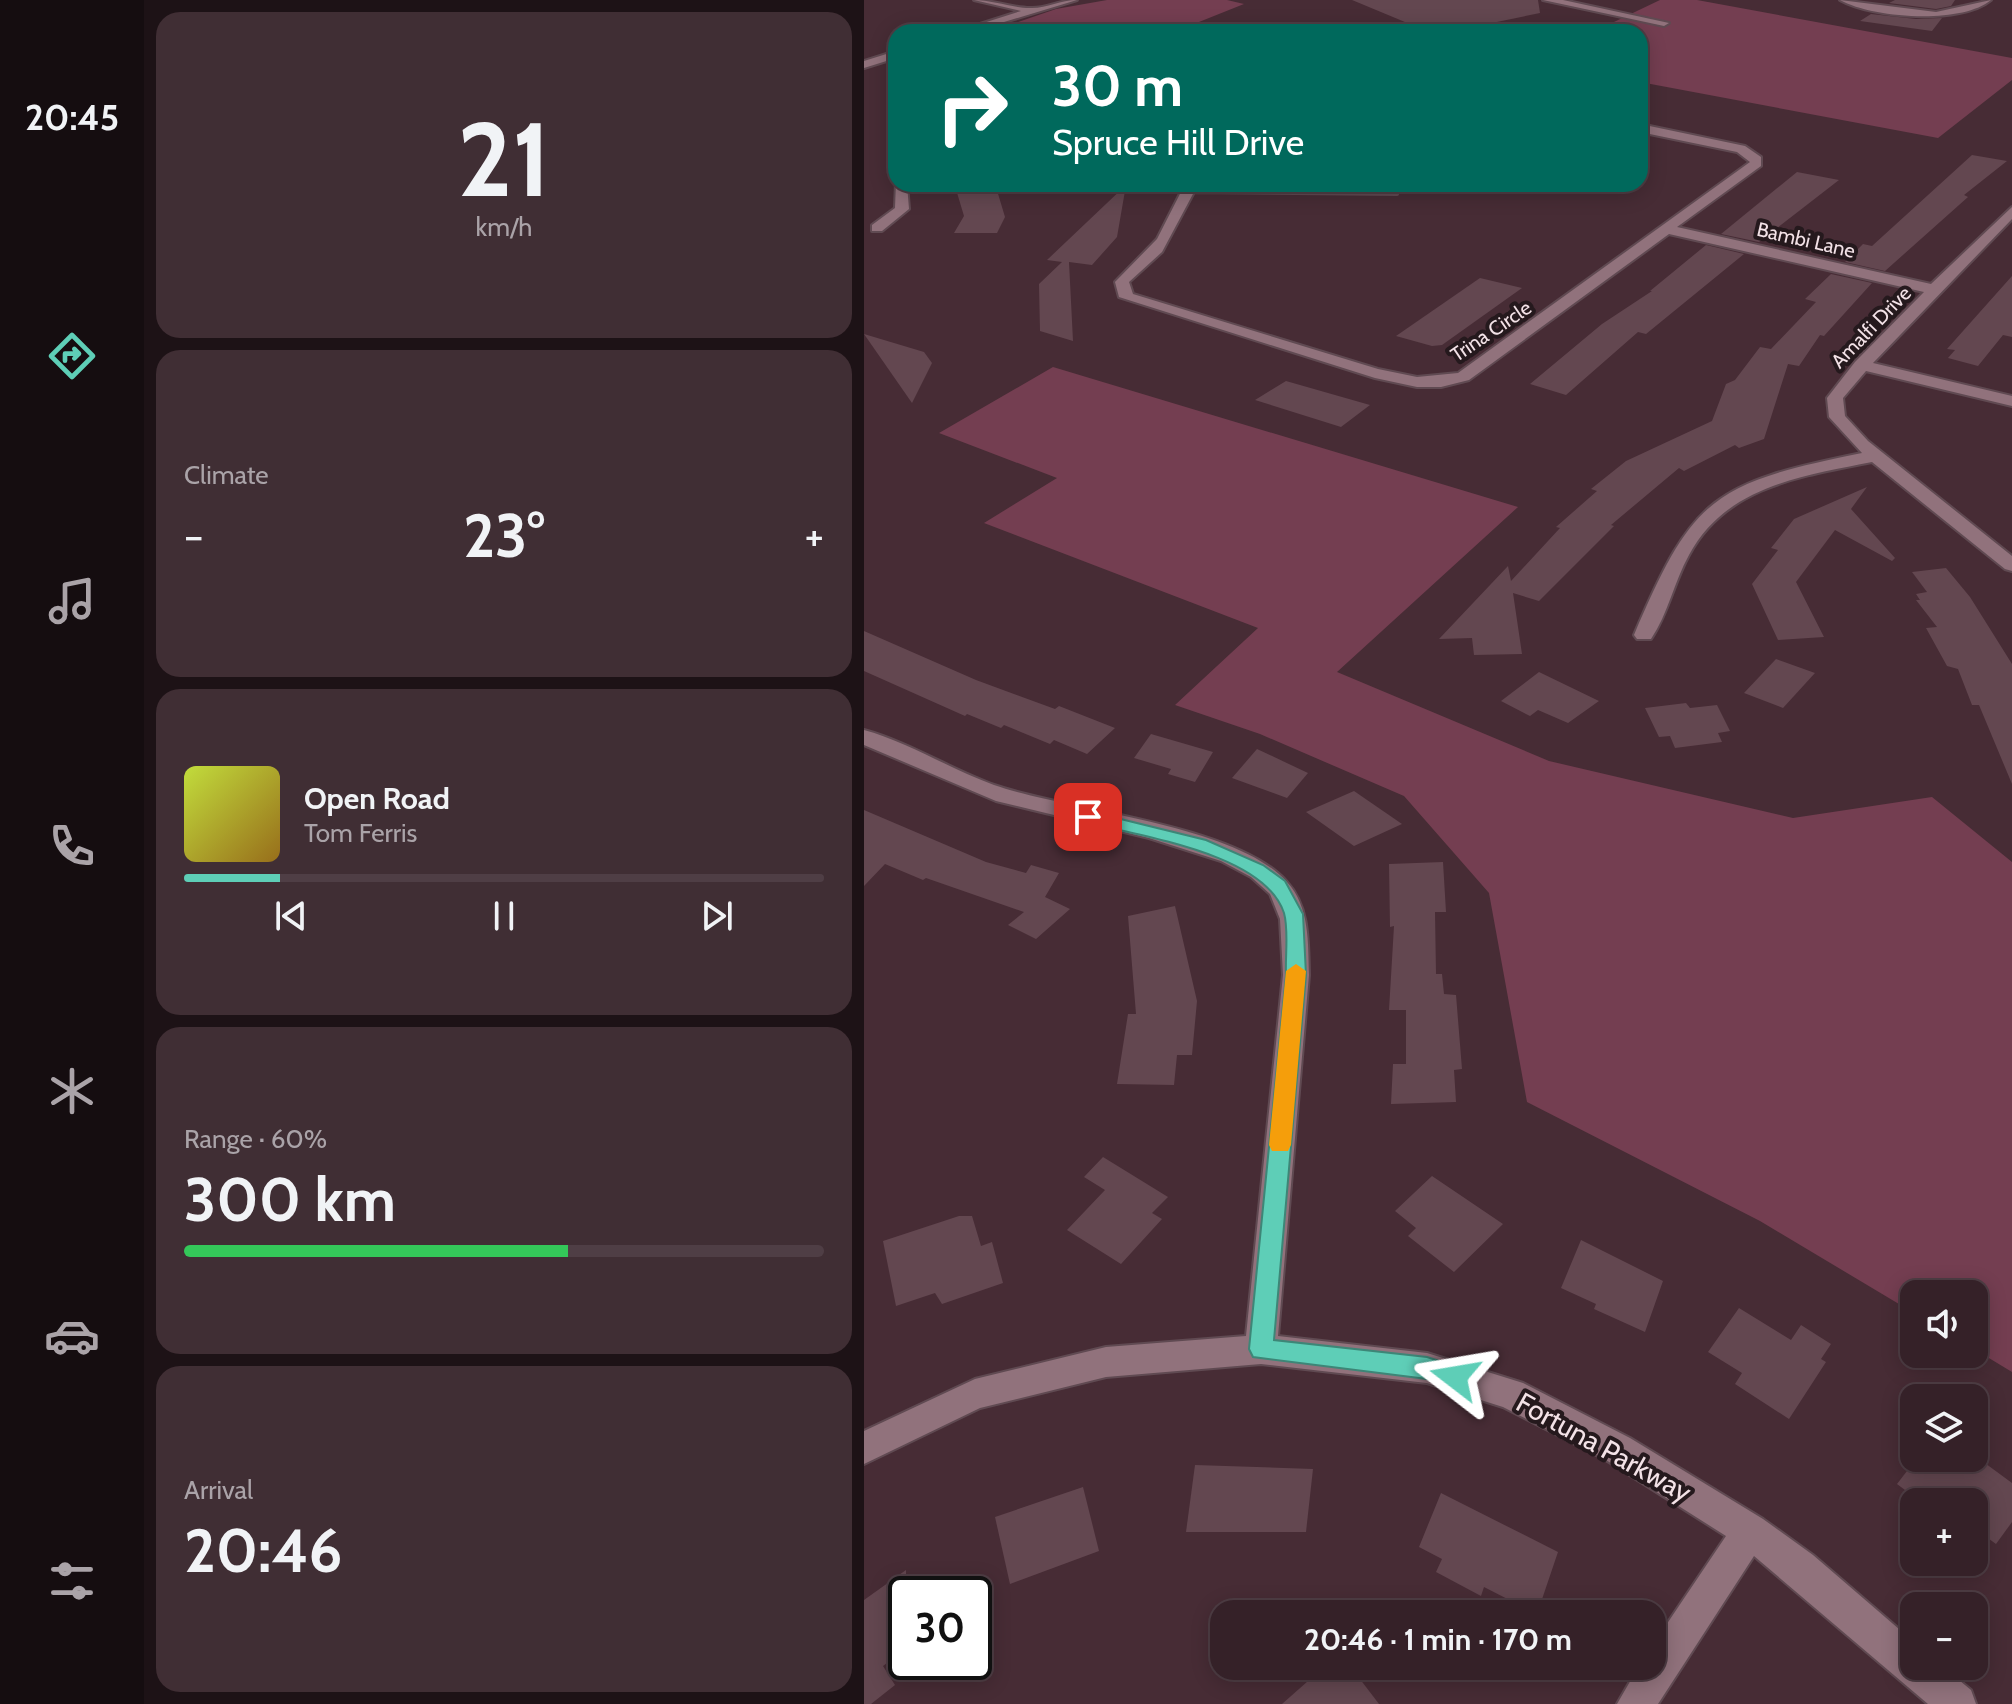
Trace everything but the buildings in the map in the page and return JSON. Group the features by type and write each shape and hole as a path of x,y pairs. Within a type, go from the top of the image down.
{"street":[{"path":"979,0 1030,11"},
{"path":"987,24 1072,0"},
{"path":"1548,0 1664,23"},
{"path":"1845,0 1947,14 1966,12 1986,0"},
{"path":"865,65 888,57"},
{"path":"865,65 888,69"},
{"name":"Trina Circle","path":"1187,192 1166,237 1148,259 1125,276 1122,282 1126,297 1361,369 1417,382 1441,382 1463,377 1757,163 1755,157 1741,149 1648,130"},
{"path":"877,228 902,209 901,192"},
{"name":"Amalfi Drive","path":"2012,211 1861,365 1835,398 1837,417 1875,456 2012,565"},
{"name":"Bambi Lane","path":"1667,229 1936,290"},
{"path":"1861,365 2012,401"},
{"path":"1644,635 1676,563 1707,517 1742,491 1787,475 1875,456"},
{"path":"864,737 946,775 1005,796 1200,844 1256,869 1278,886 1294,914 1296,975 1261,1349"},
{"name":"Fortuna Parkway","path":"864,1448 975,1394 1106,1362 1261,1349 1427,1368 1511,1394 1618,1449 1750,1531 1800,1568 1957,1704"},
{"path":"1636,1704 1750,1531"}],"shaded area":[{"path":"1107,0 1227,0 1244,4 1194,24 1012,24 1056,9"},
{"path":"1660,0 1697,0 2012,58 2012,80 1938,138 1648,84 1648,24 1610,24"},
{"path":"1053,367 1518,507 1337,672 1549,761 1793,818 1932,797 2012,862 2012,1372 1988,1357 1988,1280 1900,1280 1900,1305 1760,1221 1527,1102 1489,893 1404,796 1260,734 1175,705 1258,628 984,523 1057,478 939,433"}],"slow traffic":[{"path":"1280,1145 1296,971"}],"route":[{"path":"1088,817 1200,844 1256,869 1278,886 1294,914 1296,975 1261,1349 1427,1368 1455,1377"}]}
